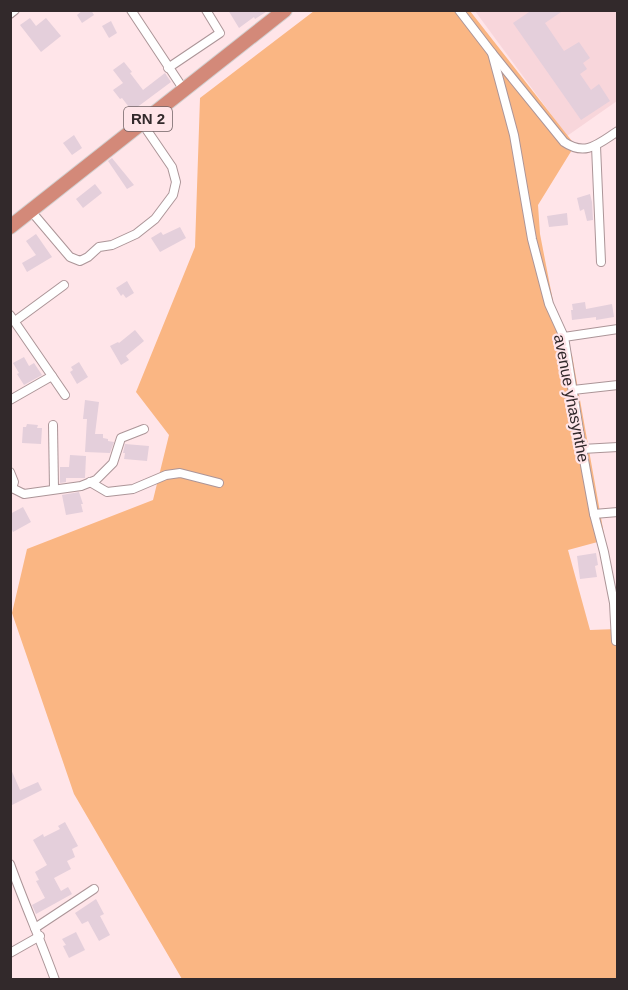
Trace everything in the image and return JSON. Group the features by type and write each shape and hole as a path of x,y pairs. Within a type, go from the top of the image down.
{"highway":[{"name":"RN 2","path":"10,227 285,10"}],"street":[{"path":"10,14 15,10"},
{"path":"131,10 184,90"},
{"path":"168,68 220,33 206,10"},
{"path":"459,10 564,142 582,149 596,146 618,131"},
{"name":"avenue yhasynthe","path":"492,53 514,135 532,239 549,304 564,337 594,514 614,581 616,641"},
{"path":"31,211 70,257 80,261 99,248 136,234 154,219 173,195 176,182 172,167 142,123"},
{"path":"596,146 601,262"},
{"path":"64,285 13,318 65,395"},
{"path":"564,337 618,329"},
{"path":"10,400 52,376"},
{"path":"573,390 618,385"},
{"path":"53,425 54,489"},
{"path":"10,472 14,482 11,489 24,494 81,486 96,480 113,463 121,438 144,429"},
{"path":"582,449 618,447"},
{"path":"90,483 107,492 133,489 166,475 180,473 219,483"},
{"path":"594,514 618,512"},
{"path":"10,864 23,900 40,936 55,980"},
{"path":"35,928 94,890"},
{"path":"10,952 40,936"}],"shaded area":[{"path":"314,11 470,11 575,145 538,205 540,234 558,327 572,355 605,540 568,550 590,630 617,629 617,979 182,979 74,794 12,613 27,549 153,500 169,435 136,392 195,247 200,98"},
{"path":"475,11 617,11 617,101 567,136"}],"building":[{"path":"83,10 91,10 94,15 82,23 77,15"},
{"path":"228,10 269,10 239,28"},
{"path":"532,10 564,10 545,23 564,51 579,42 590,58 583,63 587,69 580,74 591,90 599,84 610,101 581,120 513,23"},
{"path":"30,18 36,26 46,18 61,36 41,52 20,25"},
{"path":"111,21 117,33 109,38 102,26"},
{"path":"124,62 143,90 165,73 171,82 132,111 113,90 123,83 113,70"},
{"path":"74,135 82,148 72,155 63,143"},
{"path":"112,158 134,185 127,189 108,161"},
{"path":"95,184 102,193 83,208 76,199"},
{"path":"590,194 593,220 587,221 584,209 580,211 577,198"},
{"path":"567,213 568,225 549,227 547,216"},
{"path":"180,227 186,238 160,252 151,238 161,232 163,235"},
{"path":"36,234 52,257 27,272 22,263 36,255 26,241"},
{"path":"127,281 134,293 126,298 123,294 121,296 116,288"},
{"path":"585,302 586,309 612,304 614,317 572,320 572,304"},
{"path":"135,330 144,341 126,356 129,360 121,365 110,346 119,343"},
{"path":"24,357 29,366 34,363 42,375 24,385 13,363"},
{"path":"79,362 88,377 77,384 70,372 73,370 71,367"},
{"path":"85,400 99,402 95,434 103,434 103,438 114,442 110,453 85,452 87,419 83,419"},
{"path":"27,424 38,425 37,428 42,428 41,444 22,443 23,427"},
{"path":"125,444 149,446 147,461 124,459"},
{"path":"70,455 86,456 85,478 66,478 66,482 60,483 60,467 69,467"},
{"path":"79,492 83,512 66,515 62,495"},
{"path":"23,507 31,522 13,532 10,526 10,514"},
{"path":"596,553 597,577 580,579 577,556"},
{"path":"10,767 20,790 38,782 42,790 10,806"},
{"path":"65,822 78,846 72,849 75,857 67,861 71,869 54,878 61,891 68,887 72,894 36,914 32,905 45,898 36,881 39,880 35,872 47,865 33,840 60,829 58,826"},
{"path":"96,899 104,914 100,916 110,935 99,941 88,921 82,924 75,913"},
{"path":"76,932 85,950 69,958 62,939"}]}
